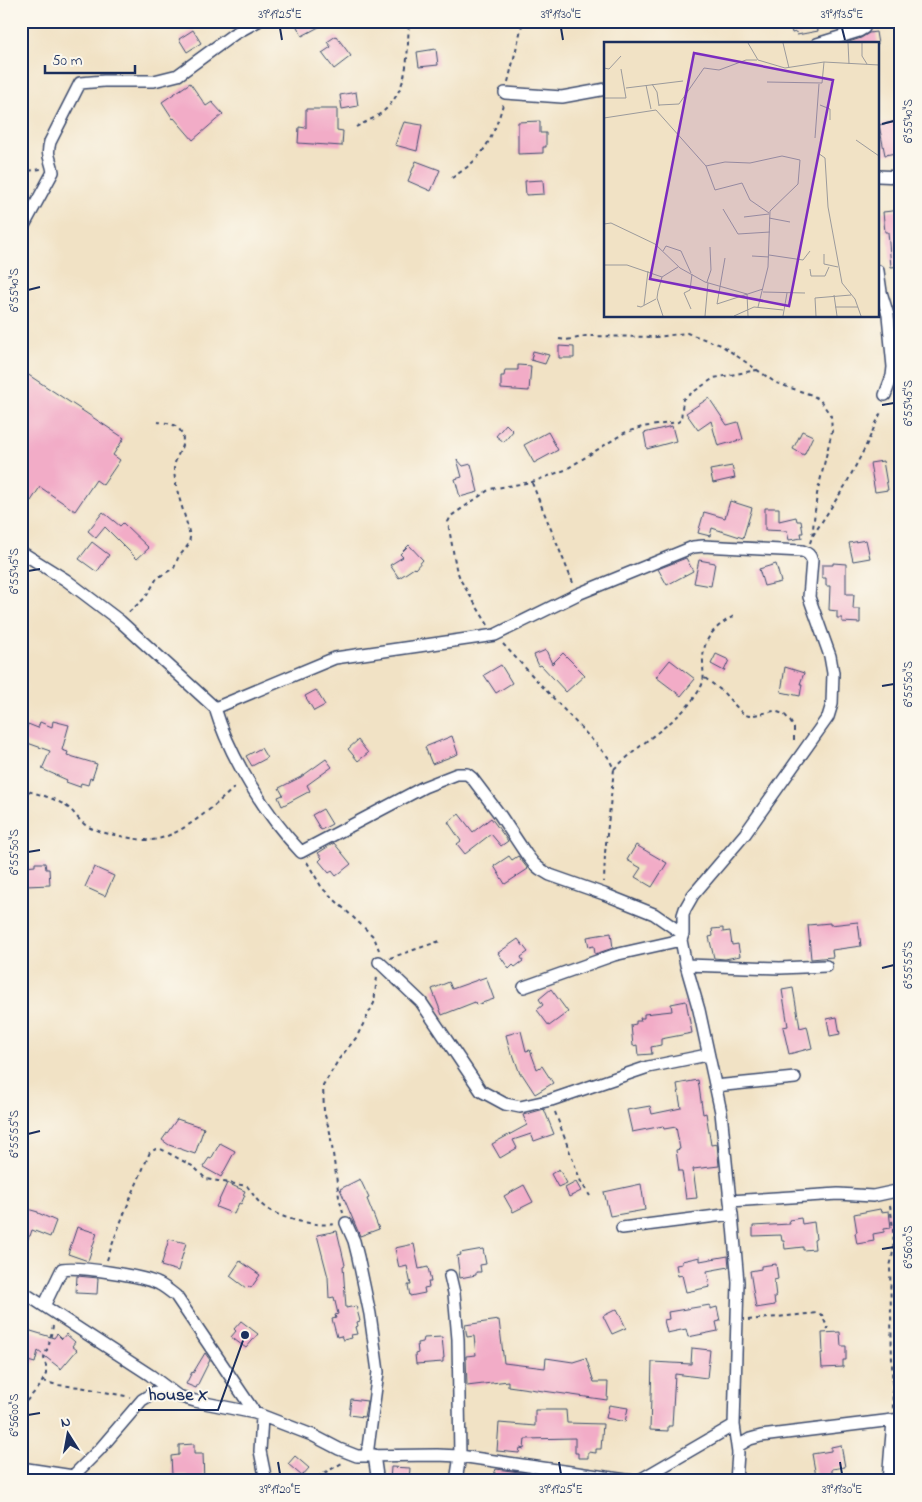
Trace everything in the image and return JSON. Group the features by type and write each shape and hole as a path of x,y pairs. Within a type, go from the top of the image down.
{"street":[{"path":"21,231 53,172 52,162 48,158 50,142 80,83 104,81 154,82 178,75 234,34 258,21"},
{"path":"838,41 864,28 867,21"},
{"path":"505,93 562,96 604,89"},
{"path":"880,176 901,177"},
{"path":"880,285 888,315 892,360 892,376 885,395"},
{"path":"215,708 335,658 495,635 578,594 697,546 807,552 812,560 809,598 830,656 833,688 831,709 828,717 745,834 693,896 683,915 682,937 686,965 699,1010 721,1112 732,1214 738,1282 734,1425 738,1446 736,1481"},
{"path":"21,552 66,580 120,621 215,708 220,727 246,776 283,833 301,852 424,787 458,774 467,774 489,800 534,864 550,875 654,914 682,937"},
{"path":"524,987 614,955 682,937"},
{"path":"379,962 421,1002 481,1091 505,1104 520,1108 551,1100 648,1067 708,1055"},
{"path":"686,965 780,968 826,966"},
{"path":"715,1086 795,1078"},
{"path":"730,1201 830,1194 873,1196 901,1190"},
{"path":"622,1228 732,1214"},
{"path":"346,1223 354,1241 360,1267 370,1314 378,1372 366,1455 377,1476 376,1481"},
{"path":"44,1306 62,1269 68,1268 143,1278 160,1284 176,1296 259,1415 260,1451 266,1481"},
{"path":"450,1276 454,1294 458,1339 460,1456 456,1481"},
{"path":"21,1291 150,1375 178,1396 195,1402 259,1415 312,1435 339,1449 366,1455 460,1456 633,1481"},
{"path":"21,1468 73,1478 100,1450 142,1400 155,1392 168,1389"},
{"path":"738,1446 750,1439 761,1436 897,1420 888,1481"},
{"path":"638,1481 734,1425"}],"path":[{"path":"356,127 385,110 400,92 405,75 409,21"},
{"path":"452,178 474,161 484,148 500,116 523,21"},
{"path":"21,172 52,167"},
{"path":"559,339 568,340 586,336 656,337 687,333 721,345 776,383 820,400 831,416 832,431 817,494 812,537 807,552"},
{"path":"604,894 605,853 613,764 495,635 456,568 448,522 457,510 490,489 532,482 565,470 624,434 642,427 680,421 684,397 714,378 757,370"},
{"path":"812,537 845,486 881,412"},
{"path":"120,621 146,597 158,578 174,568 178,558 189,544 190,537 174,468 184,441 180,430 172,424 158,422"},
{"path":"532,482 578,594"},
{"path":"614,769 678,717 688,706 699,691 705,678 702,651 708,636 723,622 734,616"},
{"path":"705,678 722,691 743,714 749,716 774,711 784,714 794,728 795,763"},
{"path":"21,789 52,799 69,808 84,824 93,828 143,840 158,839 188,825 218,803 246,776"},
{"path":"104,1272 113,1242 130,1199 150,1152 156,1149 162,1150 194,1166 206,1179 248,1186 260,1204 278,1215 324,1226 346,1223 339,1198 330,1132 324,1112 323,1086 339,1059 356,1038 374,1003 379,948 374,938 322,888 301,852"},
{"path":"379,962 443,940"},
{"path":"551,1100 581,1182 590,1196"},
{"path":"889,1193 894,1238 894,1254 890,1266 897,1420"},
{"path":"738,1321 817,1313 822,1315 828,1329"},
{"path":"21,1407 40,1386 46,1374 44,1358 56,1314"},
{"path":"43,1381 142,1400"},
{"path":"310,1481 366,1455"}],"building":[{"path":"294,21 330,21 302,36"},
{"path":"789,21 816,21 818,31 797,35 796,32 792,33"},
{"path":"193,30 201,43 187,52 179,39"},
{"path":"876,32 878,42 849,42 861,38 869,33"},
{"path":"336,36 351,56 334,69 322,53 331,47 327,42"},
{"path":"436,49 438,65 419,67 417,52"},
{"path":"190,83 206,106 212,102 223,114 193,140 173,119 162,102"},
{"path":"356,92 358,106 342,109 340,95"},
{"path":"306,109 337,109 337,130 343,131 342,146 298,143 299,127 306,128"},
{"path":"901,120 901,152 885,155 880,125"},
{"path":"540,121 540,133 546,133 546,147 543,147 543,153 518,154 518,122"},
{"path":"404,122 422,125 417,151 395,145"},
{"path":"416,161 440,170 431,191 408,181"},
{"path":"543,180 544,194 526,195 525,181"},
{"path":"901,210 901,266 891,267 888,232 885,232 883,212"},
{"path":"559,346 574,347 574,358 559,358"},
{"path":"533,351 549,355 545,364 531,360"},
{"path":"518,365 531,366 529,391 501,389 501,376 504,376 505,370 518,370"},
{"path":"21,370 124,438 113,455 120,460 103,485 96,480 75,511 40,487 31,501 21,494"},
{"path":"709,398 727,425 738,422 743,439 718,446 711,421 698,430 686,413"},
{"path":"506,424 513,431 504,442 496,436"},
{"path":"672,426 676,441 647,449 644,433"},
{"path":"802,431 813,436 804,455 793,449"},
{"path":"548,432 558,450 534,463 524,445"},
{"path":"457,459 463,466 471,464 478,492 460,497 455,479 462,477"},
{"path":"883,461 888,490 875,492 870,463"},
{"path":"732,466 735,478 713,483 710,470"},
{"path":"730,501 752,508 743,538 712,528 710,536 698,533 704,512 725,518"},
{"path":"765,508 779,508 779,521 796,517 797,521 801,521 802,538 789,540 787,531 765,530"},
{"path":"103,512 120,526 123,523 149,548 137,559 105,527 96,538 88,531"},
{"path":"866,540 870,558 853,561 849,543"},
{"path":"92,542 109,555 97,572 79,559"},
{"path":"409,545 423,560 415,569 399,578 390,565 403,557 400,554"},
{"path":"686,558 693,571 667,585 658,569"},
{"path":"699,560 715,563 711,586 694,583"},
{"path":"833,563 846,564 846,594 854,594 853,609 860,609 860,623 842,622 842,618 837,618 837,611 829,610 830,586 826,586 826,578 822,578 822,565 833,565"},
{"path":"776,564 781,582 764,586 759,569"},
{"path":"546,650 552,664 563,653 585,675 566,692 541,665 539,666 534,655"},
{"path":"716,654 729,660 724,671 711,664"},
{"path":"670,660 695,679 681,696 656,677"},
{"path":"501,665 512,683 496,693 484,675"},
{"path":"785,667 804,673 800,684 802,684 800,696 781,692"},
{"path":"316,690 325,705 314,711 305,696"},
{"path":"53,721 69,725 62,750 68,752 67,755 97,764 88,785 81,783 80,787 42,769 50,751 22,741 28,724 38,728 40,722 52,727"},
{"path":"452,736 458,754 432,764 425,747"},
{"path":"358,740 368,753 358,761 348,749"},
{"path":"261,748 267,758 252,766 246,756"},
{"path":"326,759 332,767 307,785 310,791 282,806 278,797 283,795 279,788 301,777"},
{"path":"323,809 332,824 321,830 312,815"},
{"path":"459,814 473,832 491,818 508,841 501,846 491,834 465,854 457,844 461,841 448,822"},
{"path":"334,843 351,864 336,876 332,871 329,873 319,861 322,858 318,853"},
{"path":"636,845 667,863 652,887 635,877 641,868 627,860"},
{"path":"509,856 512,860 518,856 528,869 505,884 494,866"},
{"path":"35,863 45,863 46,869 49,869 50,885 26,886 25,867 35,866"},
{"path":"94,867 114,876 105,896 85,887"},
{"path":"858,922 861,946 832,950 833,957 811,959 808,925"},
{"path":"723,928 723,932 730,931 732,945 738,944 740,956 725,959 714,958 709,937 713,936 712,929"},
{"path":"611,933 613,948 595,954 594,946 589,947 587,937"},
{"path":"518,939 528,952 521,957 523,961 509,969 498,953"},
{"path":"486,977 494,999 476,1005 475,1002 442,1015 432,989 449,982 452,989"},
{"path":"793,988 800,1028 807,1026 812,1048 789,1054 783,1027 788,1026 782,990"},
{"path":"551,989 568,1012 549,1026 537,1010 543,1005 539,999"},
{"path":"686,1001 692,1033 661,1039 661,1045 651,1047 652,1054 638,1055 637,1045 633,1046 631,1025 636,1024 636,1021 641,1021 640,1018 644,1018 644,1014 672,1011 671,1004"},
{"path":"837,1017 840,1034 830,1036 827,1019"},
{"path":"521,1031 526,1051 530,1050 537,1069 542,1066 553,1083 535,1094 522,1074 520,1074 513,1054 511,1054 506,1035"},
{"path":"698,1080 703,1114 706,1113 711,1145 717,1144 719,1166 693,1169 697,1198 686,1199 682,1171 679,1171 676,1150 680,1149 676,1127 664,1129 663,1126 632,1132 627,1110 650,1106 652,1114 681,1108 677,1084"},
{"path":"544,1109 554,1134 534,1141 531,1134 513,1140 517,1148 500,1158 492,1144 527,1125 523,1115"},
{"path":"177,1119 204,1128 195,1154 169,1145 162,1140"},
{"path":"220,1143 235,1151 221,1177 203,1167 209,1158 211,1159"},
{"path":"559,1169 567,1183 558,1187 551,1174"},
{"path":"360,1179 369,1198 367,1199 379,1229 360,1236 340,1189"},
{"path":"576,1182 581,1191 569,1197 565,1188"},
{"path":"227,1183 245,1191 241,1204 239,1203 234,1214 216,1207"},
{"path":"641,1184 645,1210 610,1216 604,1192"},
{"path":"524,1185 533,1202 513,1212 504,1196"},
{"path":"24,1208 38,1212 56,1221 50,1237 32,1230 21,1253 21,1217"},
{"path":"880,1209 881,1212 889,1211 891,1228 884,1229 884,1232 873,1234 874,1241 857,1244 854,1214"},
{"path":"801,1218 802,1224 814,1222 815,1249 803,1250 803,1247 785,1249 781,1235 753,1236 753,1226 790,1224 789,1220"},
{"path":"77,1227 97,1233 88,1261 68,1254"},
{"path":"337,1231 345,1265 343,1266 346,1308 356,1306 360,1321 357,1322 358,1326 355,1327 357,1334 351,1335 352,1338 343,1340 341,1336 337,1337 332,1319 336,1318 335,1315 338,1314 334,1297 329,1298 328,1277 317,1235"},
{"path":"169,1239 186,1243 178,1271 161,1266"},
{"path":"414,1244 419,1269 428,1267 431,1282 428,1282 429,1287 424,1288 425,1293 410,1296 408,1285 411,1285 407,1266 399,1268 395,1248"},
{"path":"483,1249 486,1264 480,1265 481,1272 476,1272 476,1275 460,1278 457,1256 461,1255 460,1253"},
{"path":"728,1256 729,1267 707,1271 710,1287 686,1292 682,1275 678,1276 676,1265 682,1264 682,1261 700,1257 700,1261"},
{"path":"240,1261 260,1275 251,1288 248,1286 246,1288 230,1276"},
{"path":"776,1264 778,1279 774,1280 775,1305 756,1308 750,1271 761,1269 761,1266"},
{"path":"77,1276 98,1278 97,1294 76,1293"},
{"path":"710,1305 710,1309 717,1307 720,1321 716,1322 718,1331 688,1337 686,1329 667,1333 664,1320 669,1319 668,1312"},
{"path":"617,1309 626,1328 612,1334 603,1316"},
{"path":"499,1320 504,1363 545,1368 546,1358 573,1362 586,1358 594,1382 608,1382 607,1400 508,1386 508,1381 467,1386 466,1356 476,1355 474,1336 467,1337 465,1325"},
{"path":"241,1321 258,1334 246,1348 231,1337 236,1331 234,1329"},
{"path":"21,1328 54,1338 57,1334 62,1339 66,1334 75,1342 72,1346 77,1350 61,1369 38,1351 35,1363 21,1359"},
{"path":"840,1332 841,1346 846,1346 846,1360 843,1360 843,1367 822,1368 822,1333"},
{"path":"442,1337 443,1362 416,1364 417,1343 423,1342 424,1338"},
{"path":"692,1348 710,1350 707,1378 675,1374 672,1426 668,1426 668,1431 650,1430 652,1362 691,1364"},
{"path":"205,1353 210,1360 196,1388 186,1384 192,1372"},
{"path":"351,1399 367,1401 364,1417 349,1415"},
{"path":"609,1405 628,1408 625,1422 606,1418"},
{"path":"535,1410 566,1410 567,1423 603,1424 601,1449 596,1449 596,1453 588,1452 588,1458 578,1458 578,1453 575,1453 575,1438 525,1439 524,1449 520,1448 519,1453 497,1451 499,1423 535,1426"},
{"path":"194,1444 194,1454 203,1454 204,1481 187,1481 187,1475 172,1475 171,1456 179,1455 179,1445"},
{"path":"841,1445 845,1467 832,1469 832,1473 816,1476 812,1454 831,1451 831,1447"},
{"path":"295,1456 309,1468 302,1476 288,1464"},
{"path":"391,1467 410,1468 409,1481 390,1481"},
{"path":"496,1469 527,1473 544,1479 544,1481 492,1481"}],"place":[{"name":"house X","path":"245,1335"}]}
